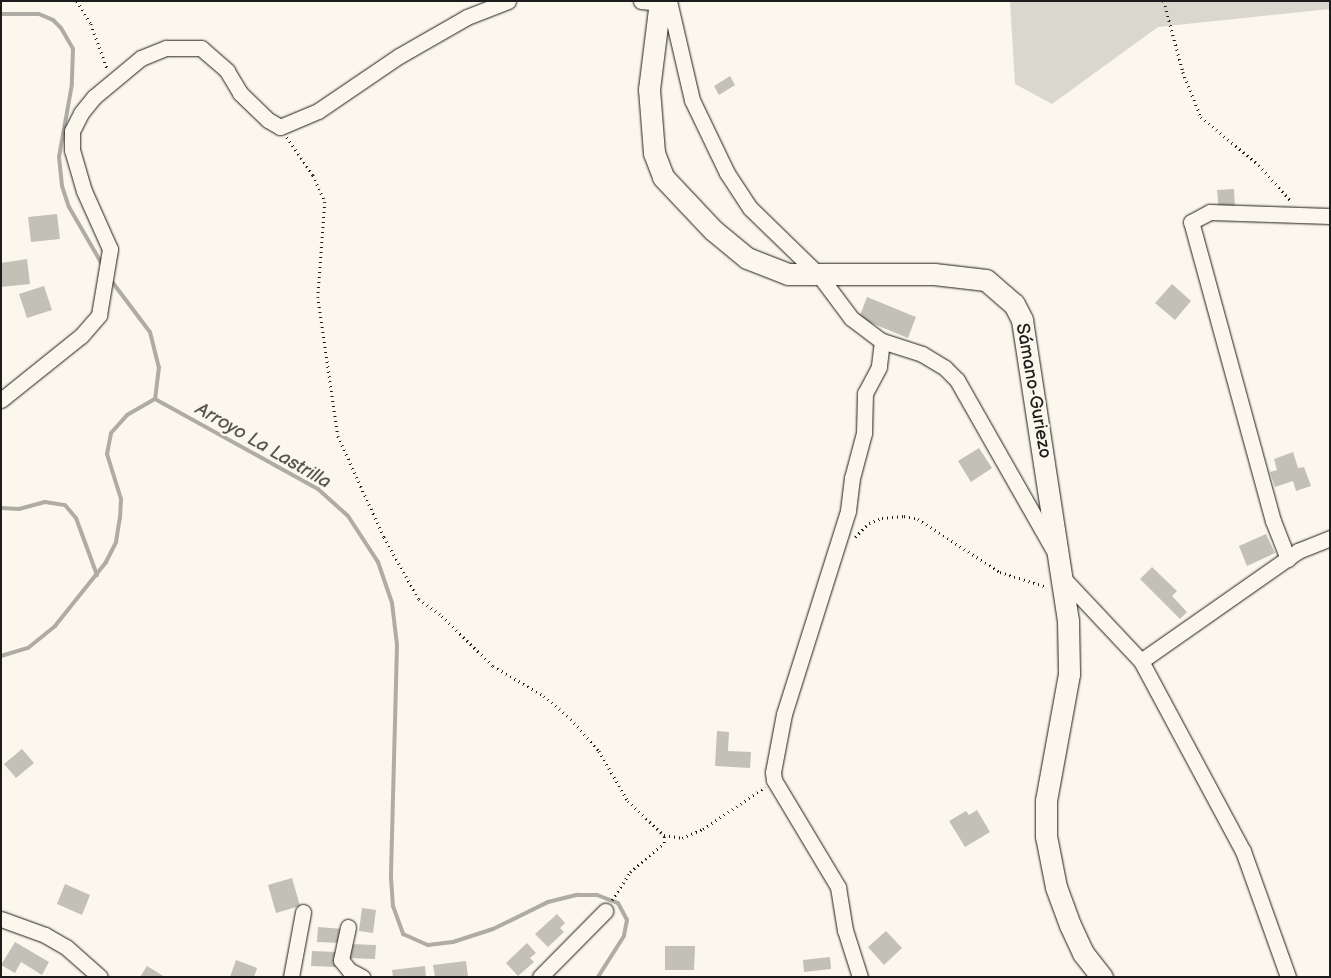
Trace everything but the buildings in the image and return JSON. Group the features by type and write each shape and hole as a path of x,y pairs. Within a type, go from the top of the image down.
{"street":[{"path":"1,400 92,327 99,315 111,257 77,167 72,131 81,112 112,81 141,58 166,48 201,48 227,71 240,93 280,128 326,106 399,56 467,17 508,1"},
{"path":"658,2 692,100 727,173 750,208 819,275 851,318 882,341 922,354 945,368 956,380 1064,576 1141,661 1243,851 1288,977"},
{"name":"Sámano-Guriezo","path":"658,2 649,89 650,130 662,177 692,211 747,258 788,274 962,275 986,280 1014,304 1022,320 1031,365 1064,576 1069,674 1046,800 1046,836 1056,887 1070,925 1083,953 1102,977"},
{"path":"1288,559 1273,521 1191,222 1210,212 1297,217 1330,216"},
{"path":"860,977 845,930 838,887 774,780 784,714 848,511 852,478 864,433 865,392 879,367 882,341"},
{"path":"1141,661 1288,559 1330,538"},
{"path":"540,977 605,911"},
{"path":"291,977 303,912"},
{"path":"1,919 52,939 100,977"},
{"path":"348,928 341,960 349,970 362,977"}],"path":[{"path":"77,1 91,24 112,81"},
{"path":"1164,1 1183,72 1201,117 1259,164 1289,196 1297,217"},
{"path":"280,128 313,175 325,202 318,297 338,436 346,461 406,579 419,599 442,616 493,666 544,696 571,719 599,751 628,801 664,835 682,838 703,829 774,780"},
{"path":"852,539 869,523 904,516 918,519 1000,572 1064,576"},
{"path":"617,893 630,872 664,843 664,835"}],"shaded area":[{"path":"1010,1 1330,1 1330,9 1158,27 1052,104 1015,84"}],"waterway":[{"name":"Arroyo La Lastrilla","path":"1,14 39,14 53,20 61,28 73,49 72,84 59,157 62,186 69,207 103,266"},
{"name":"Arroyo La Lastrilla","path":"110,279 150,332 159,367 155,399"},
{"name":"Arroyo La Lastrilla","path":"155,399 318,489 348,516 378,562 392,603 397,645 391,878 393,906 403,934 428,945 453,942 493,929 548,902 577,895 597,895 618,903 627,920 624,936 598,977"},
{"path":"1,656 28,648 55,626 106,562 116,542 121,499 107,454 111,433 127,415 155,399"},
{"path":"1,508 19,509 45,502 65,505 76,518 97,575"}]}
